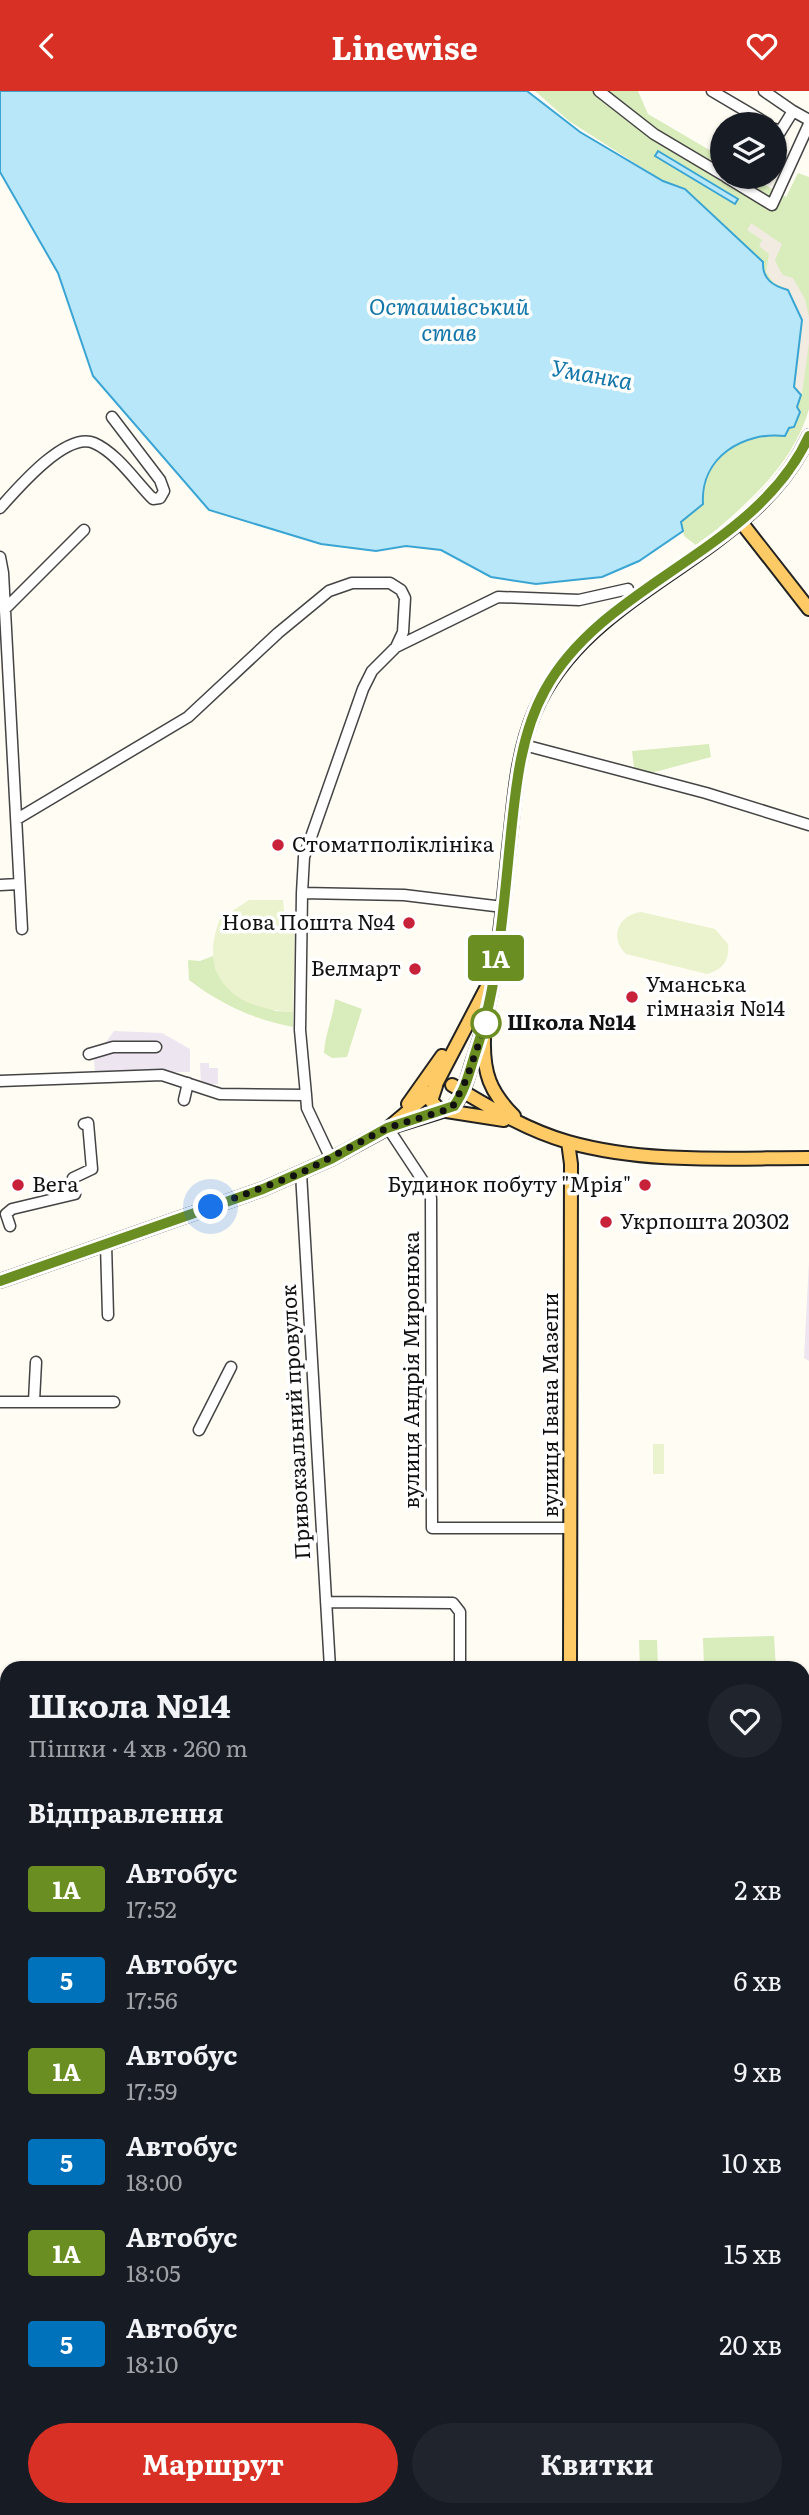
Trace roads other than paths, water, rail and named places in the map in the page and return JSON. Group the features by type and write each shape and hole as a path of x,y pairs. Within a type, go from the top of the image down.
{"main road":[{"path":"521,1124 498,1101 487,1080 485,1028 524,745 545,690 574,652 621,610 741,522 784,477 809,436"},
{"path":"741,522 809,609"},
{"path":"494,973 433,1090 432,1103 444,1111 521,1124"},
{"path":"387,1128 452,1108 485,1028"},
{"path":"387,1128 463,1029"},
{"path":"0,1281 301,1173 387,1128 441,1083 521,1124 568,1142 670,1158 809,1158"},
{"name":"вулиця Івана Мазепи","path":"568,1142 571,1164 570,1661"}],"street":[{"path":"599,91 654,134 710,168"},
{"path":"712,91 748,112"},
{"path":"764,91 809,122 787,176"},
{"path":"787,121 793,111"},
{"path":"746,189 772,205 781,189"},
{"path":"0,508 40,466 71,444 85,441 102,448 153,499 159,498 164,491 160,480 112,417"},
{"path":"5,609 84,530"},
{"path":"0,557 5,609 4,661 17,819 22,929"},
{"path":"17,819 188,717 328,591 340,586 376,582 390,583 401,590 406,602 405,620 396,647"},
{"path":"331,1159 307,1108 300,1030 304,857 363,689 372,671 396,647 498,597 579,600 628,589"},
{"path":"524,745 706,793 809,825"},
{"path":"0,885 19,884"},
{"path":"302,893 404,895 503,907"},
{"path":"89,1055 113,1047 156,1047"},
{"path":"0,1081 162,1076 220,1094 306,1095"},
{"path":"184,1100 188,1083"},
{"path":"73,1178 92,1169 88,1123 84,1124"},
{"name":"вулиця Андрія Миронюка","path":"387,1128 423,1181 430,1198 432,1528 570,1528"},
{"name":"Привокзальний провулок","path":"301,1173 330,1661"},
{"path":"10,1226 6,1214 12,1209 75,1194"},
{"path":"106,1244 108,1315"},
{"path":"34,1401 36,1362"},
{"path":"199,1430 231,1367"},
{"path":"0,1402 114,1402"},
{"path":"326,1602 453,1603 460,1612 460,1661"}],"water":[{"name":"Осташівський став","path":"0,91 527,91 580,132 663,181 685,189 763,262 764,273 770,281 788,290 802,320 794,387 801,395 797,407 800,412 794,427 789,428 785,436 754,438 728,451 709,473 704,487 703,504 681,522 683,531 639,561 602,577 536,584 491,577 441,550 406,546 376,551 321,544 209,510 93,376 58,273 0,172"},
{"path":"658,151 710,182 710,189 655,156"},
{"path":"710,189 721,189 738,199 735,204"}],"place":[{"name":"Стоматполіклініка","path":"278,845"},
{"name":"Нова Пошта №4","path":"409,923"},
{"name":"Велмарт","path":"415,969"},
{"name":"Уманська гімназія №14","path":"632,997"},
{"name":"Школа №14","path":"486,1023"},
{"name":"Вега","path":"18,1185"},
{"name":"Будинок побуту \"Мрія\"","path":"645,1185"},
{"name":"Укрпошта 20302","path":"606,1222"}],"water label":[{"name":"Уманка","path":"592,375"}]}
